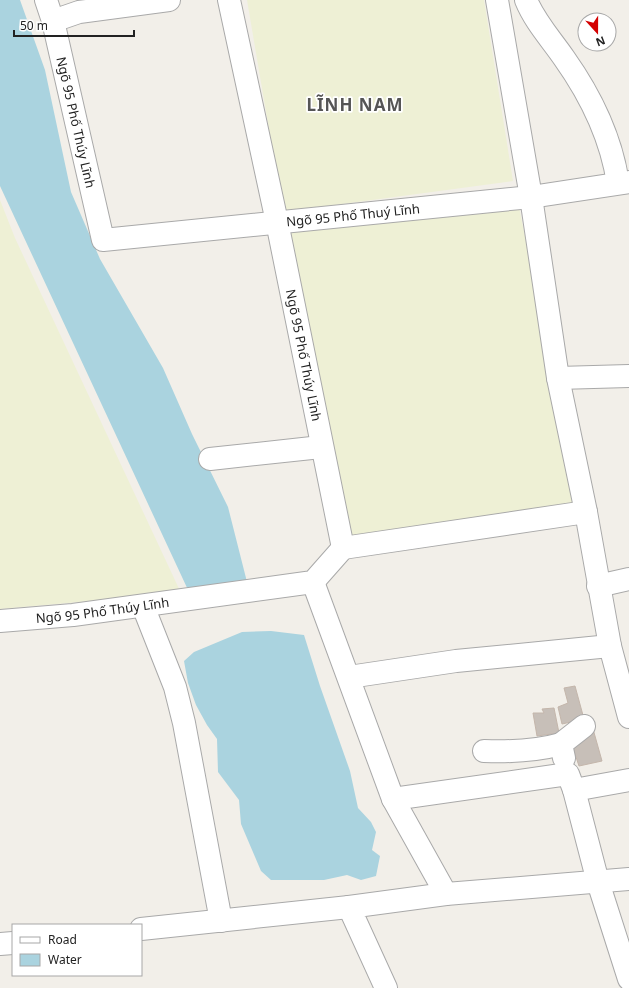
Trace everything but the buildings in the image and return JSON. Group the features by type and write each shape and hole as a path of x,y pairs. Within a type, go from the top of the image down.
{"street":[{"name":"Ngõ 95 Phố Thúy Lĩnh","path":"46,0 53,21 103,240 277,222 321,447 343,548"},
{"path":"53,21 79,12 169,0"},
{"name":"Ngõ 95 Phố Thuý Lĩnh","path":"229,0 277,222 531,197 624,183"},
{"path":"497,0 531,197 558,378 586,512 598,586 610,646 629,717"},
{"path":"526,0 535,20 573,71 594,107 624,183"},
{"path":"558,378 629,376"},
{"path":"210,459 321,447"},
{"path":"446,894 393,799 314,582 343,548 586,512"},
{"path":"598,586 629,579"},
{"name":"Ngõ 95 Phố Thúy Lĩnh","path":"0,621 73,615 314,582"},
{"path":"143,606 175,687 182,715 221,921"},
{"path":"349,677 456,661 610,646"},
{"path":"484,752 514,752 561,744 584,726"},
{"path":"561,744 598,882 629,979"},
{"path":"393,799 571,782 629,780"},
{"path":"142,929 349,907 446,894 629,879"},
{"path":"349,907 386,988"},
{"path":"0,944 12,943"}],"green space":[{"path":"247,0 484,0 513,181 283,212"},
{"path":"0,200 15,238 181,593 0,609"},
{"path":"519,207 579,507 348,544 284,229"}],"water":[{"path":"0,0 20,0 45,70 71,192 100,259 163,368 192,434 228,507 247,582 189,592 0,186"},
{"path":"271,631 304,635 350,771 358,808 371,822 376,832 372,850 380,856 376,876 361,880 347,875 324,880 271,880 261,871 241,824 239,800 218,772 217,739 196,705 188,683 184,661 194,652 242,632"}],"district":[{"name":"LĨNH NAM","path":"355,105"}]}
